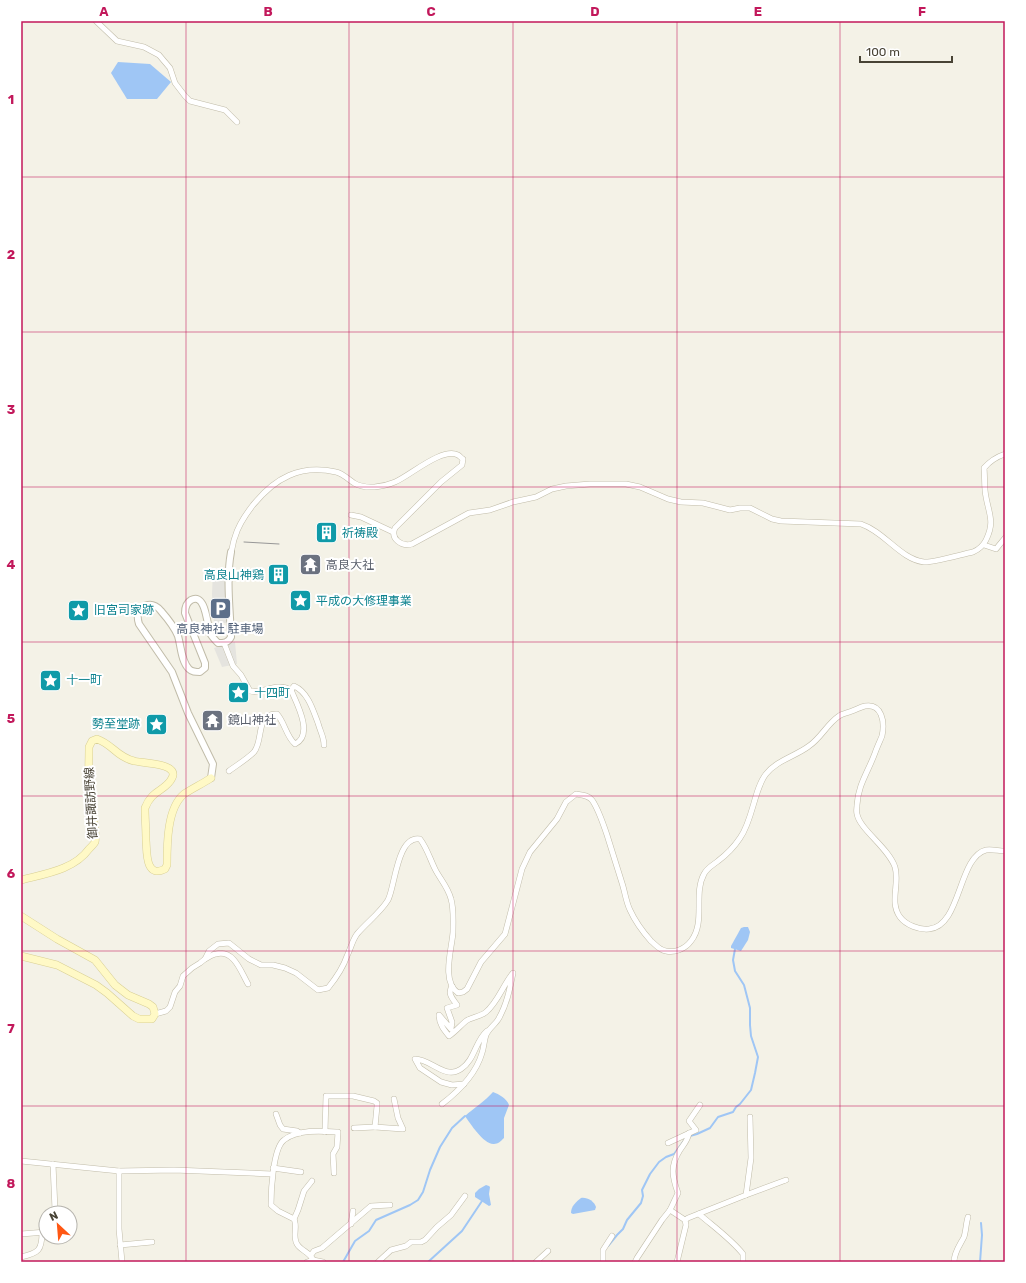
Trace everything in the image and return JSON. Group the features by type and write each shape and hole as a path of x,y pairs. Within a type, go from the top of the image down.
{"main road":[{"name":"御井諏訪野線","path":"21,880 46,874 76,862 95,842 95,829 89,794 88,747 92,741 97,739 104,741 121,756 134,761 166,766 173,774 167,784 152,795 145,808 146,853 148,864 156,871 166,869 170,816 175,804 184,795 211,778"},
{"path":"21,916 57,940 95,960 116,985 128,996 149,1004 153,1007 155,1014 152,1019 139,1020 96,985 57,965 21,956"}],"street":[{"path":"96,21 117,41 144,47 159,55 170,68 175,83 184,96 190,101 225,110 237,122"},
{"path":"211,778 213,764 188,713 172,672 139,624 137,616 139,610 144,606 151,604 158,607 171,622 178,636 186,665 189,670 200,672 205,668 205,663 185,613 186,606 190,600 200,600 203,604 210,633 213,638 218,643 229,641 231,637 229,563 235,536 248,513 262,494 270,487 296,472 316,469 338,472 356,484 370,487 382,486 396,482 437,457 448,454 458,455 463,459 462,465 441,482 395,528 393,532"},
{"path":"351,515 361,517 393,532 395,538 400,544 407,546 458,518 536,497 552,489 590,484 626,484 640,487 668,499 681,502 703,503 730,510 750,508 772,519 781,521 862,524 878,532 911,558 926,563 973,552 980,549 984,545 991,528 986,496 984,468 990,462 1005,454"},
{"path":"984,545 996,549 1005,538"},
{"path":"224,643 233,666 241,675 250,691 254,692 284,686 291,690 304,730 303,737 295,744 291,740 281,719 277,714 271,714 263,720 258,746 253,753 229,771"},
{"path":"291,690 294,686 298,688 308,699 316,717 324,745"},
{"path":"457,1005 460,993 467,989 481,962 505,934 522,869 530,852 557,819 566,802 576,794 586,795 592,800 609,841 629,909 647,936 659,949 667,952 675,951 690,943 694,936 698,924 700,886 703,875 707,869 720,860 736,844 742,836 766,774 774,766 809,746 833,721 840,716 865,706 876,707 880,710 882,715 882,734 858,793 857,815 866,830 882,846 896,868 895,900 899,916 907,923 921,928 929,929 938,927 944,923 972,861 987,850 1005,851"},
{"path":"205,959 209,951 218,944 229,943 248,959 261,965 273,965 285,968 296,973 318,990 328,988 338,975 348,956 351,944 357,934 382,908 389,898 400,856 404,848 411,841 420,839 451,899 453,933 449,968 450,982 454,990 460,993"},
{"path":"155,1014 166,1011 170,1007 183,976 205,959 217,953 228,955 234,959 248,984"},
{"path":"457,1005 447,1008 452,1022 451,1029 439,1015 439,1020 449,1036 458,1030 466,1020 480,1016 486,1012 496,1000 513,973 510,987 498,1020 484,1033 468,1062 458,1072 451,1073 419,1059 415,1059 420,1068 441,1082 452,1085 464,1084"},
{"path":"452,986 450,995 457,1005"},
{"path":"442,1104 460,1089 476,1066 482,1054 487,1034 491,1027"},
{"path":"325,1132 326,1096 353,1096 368,1099 377,1103 378,1113 375,1127"},
{"path":"354,1128 375,1127 402,1129 394,1099"},
{"path":"668,1143 696,1130 689,1121 700,1105"},
{"path":"276,1114 283,1129 297,1131 300,1133"},
{"path":"746,1195 751,1158 750,1117"},
{"path":"294,1219 278,1212 271,1205 273,1171 281,1143 285,1138 300,1133 338,1132 338,1147 333,1154 334,1173"},
{"path":"636,1262 637,1258 670,1210 678,1193 673,1178 673,1166 676,1157 688,1139 689,1133"},
{"path":"21,1160 120,1171 174,1170 301,1172"},
{"path":"53,1164 55,1205"},
{"path":"120,1171 119,1229 122,1262"},
{"path":"685,1220 786,1180"},
{"path":"312,1181 304,1191 294,1219 296,1226 296,1241 310,1259 323,1262"},
{"path":"378,1262 391,1250 406,1246 411,1242 421,1242 425,1240 451,1215 465,1196"},
{"path":"310,1259 314,1251 322,1248 371,1206 390,1205"},
{"path":"670,1210 685,1220 686,1225 677,1262"},
{"path":"351,1224 353,1212"},
{"path":"700,1214 734,1243 744,1254 743,1262"},
{"path":"954,1262 954,1258 964,1237 968,1217"},
{"path":"21,1234 38,1233"},
{"path":"602,1262 603,1250 612,1236"},
{"path":"120,1245 152,1242"},
{"path":"21,1257 34,1254 39,1250 41,1245"},
{"path":"536,1262 548,1251"}],"shaded area":[{"name":"高良神社 駐車場","path":"213,570 225,571 227,623 214,623 212,594"},
{"path":"235,642 237,664 222,667 214,648"}],"water":[{"path":"118,62 150,64 171,82 157,99 127,99 111,73"},
{"path":"748,927 750,932 748,940 741,951 731,948 741,928"},
{"path":"493,1092 502,1097 509,1105 504,1118 504,1138 498,1143 494,1144 486,1141 465,1116"},
{"path":"486,1185 490,1187 489,1194 491,1205 489,1206 475,1197 475,1193"},
{"path":"581,1198 586,1198 592,1201 596,1207 595,1210 573,1214 571,1213 573,1206"}],"waterway":[{"path":"690,1136 710,1128 718,1117 733,1112 751,1090 758,1057 751,1036 750,1008 744,985 735,971 733,960 735,949"},
{"path":"343,1262 355,1241 369,1231 376,1220 418,1200 423,1192 430,1170 440,1147 452,1128 465,1116"},
{"path":"608,1246 623,1229 627,1220 641,1203 643,1196 642,1190 650,1174 659,1162 674,1154 686,1138"},
{"path":"428,1262 462,1231 482,1201"},
{"path":"980,1262 982,1235 981,1223"}],"tram line":[{"path":"244,542 279,544"}],"place":[{"name":"祈祷殿","path":"327,533"},
{"name":"高良大社","path":"310,565"},
{"name":"高良山神鶏","path":"279,575"},
{"name":"平成の大修理事業","path":"300,601"},
{"name":"高良神社 駐車場","path":"220,608"},
{"name":"旧宮司家跡","path":"79,610"},
{"name":"十一町","path":"50,680"},
{"name":"十四町","path":"239,693"},
{"name":"鏡山神社","path":"213,720"},
{"name":"勢至堂跡","path":"156,724"}]}
